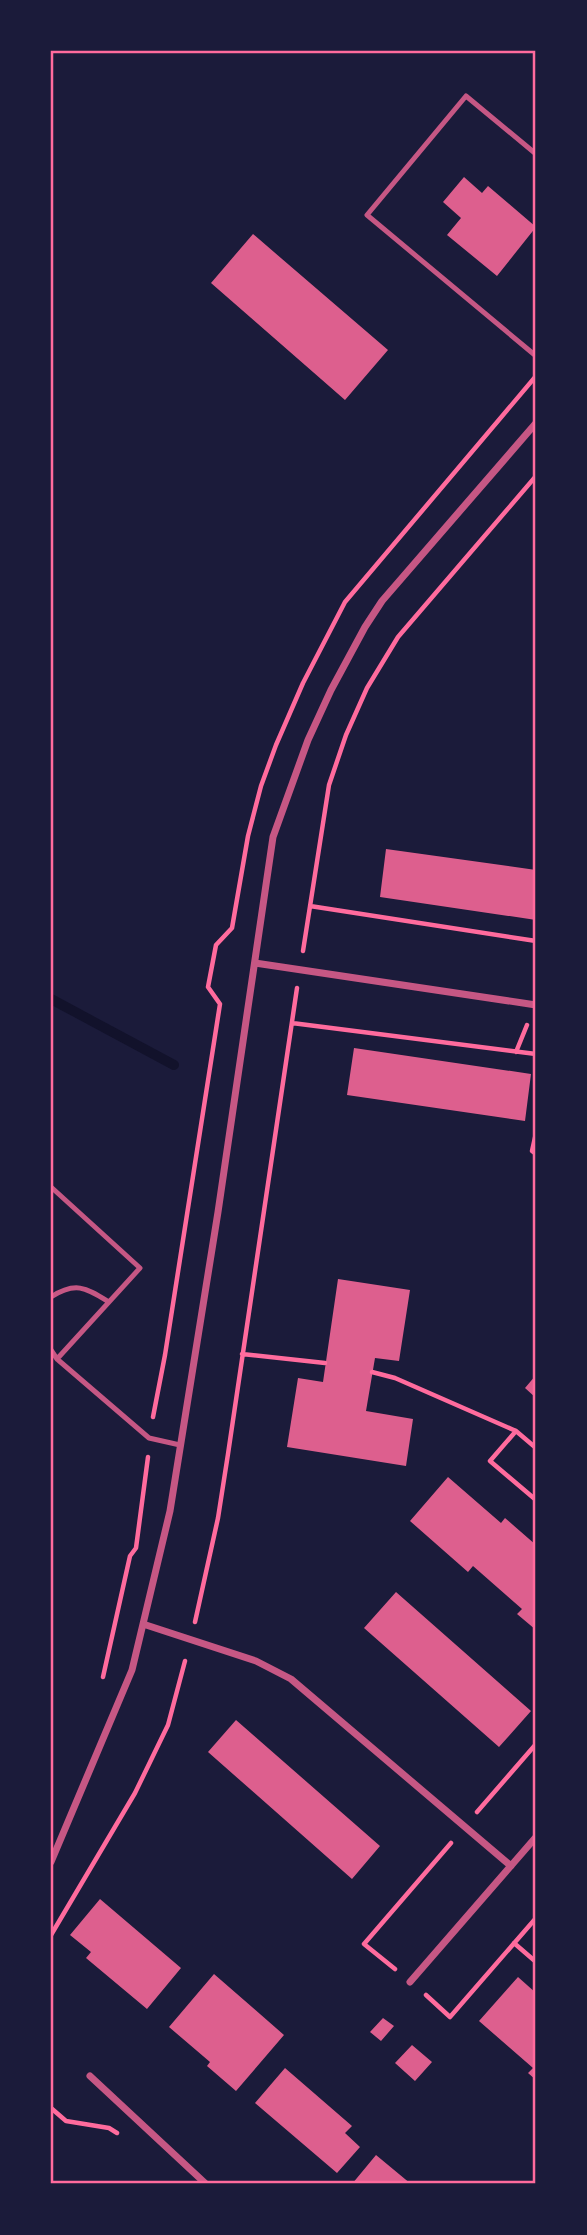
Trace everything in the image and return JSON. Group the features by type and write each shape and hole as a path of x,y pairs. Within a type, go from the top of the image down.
{"street":[{"path":"51,1862 132,1670 170,1511 273,837 307,740 365,627 382,601 536,423"},
{"path":"254,964 536,1005"},
{"path":"143,1624 256,1661 291,1679 511,1866"},
{"path":"410,1982 536,1837"},
{"path":"90,2076 206,2184"}],"lane":[{"path":"536,154 466,96 367,215 536,356"},
{"path":"51,1187 140,1268 58,1359"},
{"path":"51,1297 64,1289 84,1288 109,1302"},
{"path":"51,1350 149,1438 180,1445"}],"path":[{"path":"51,1935 135,1793 168,1725 191,1640 218,1518 329,785 346,735 368,688 398,637 536,476"},
{"path":"310,906 536,941"},
{"path":"292,1023 536,1054"},
{"path":"536,1132 532,1151 536,1154"},
{"path":"242,1354 326,1363"},
{"path":"372,1372 395,1378 516,1431 536,1448"},
{"path":"516,1431 490,1461 536,1500"},
{"path":"514,1943 536,1962"},
{"path":"51,2108 65,2121 109,2128 126,2140"}],"building":[{"path":"464,177 482,193 488,186 536,227 497,276 447,235 461,218 443,202"},
{"path":"253,234 388,350 345,400 211,283"},
{"path":"386,849 536,870 536,920 380,897"},
{"path":"354,1048 531,1074 525,1121 347,1095"},
{"path":"338,1279 410,1290 399,1361 375,1358 366,1411 413,1419 406,1466 287,1447 298,1378 323,1382"},
{"path":"536,1375 536,1398 525,1388"},
{"path":"448,1477 501,1523 505,1518 536,1545 536,1630 517,1614 522,1609 473,1566 468,1572 410,1521"},
{"path":"396,1592 531,1711 499,1747 364,1628"},
{"path":"236,1720 380,1846 352,1879 208,1752"},
{"path":"100,1899 181,1968 147,2009 86,1958 91,1952 70,1935"},
{"path":"214,1974 284,2035 236,2091 207,2066 210,2062 169,2027"},
{"path":"518,1977 536,1993 536,2080 528,2073 533,2068 479,2021"},
{"path":"383,2018 394,2026 381,2041 370,2032"},
{"path":"412,2045 432,2062 415,2081 395,2063"},
{"path":"285,2068 352,2126 345,2133 360,2147 337,2173 255,2103"},
{"path":"376,2155 411,2184 352,2184"}],"waterway":[{"path":"51,999 174,1065"}]}
